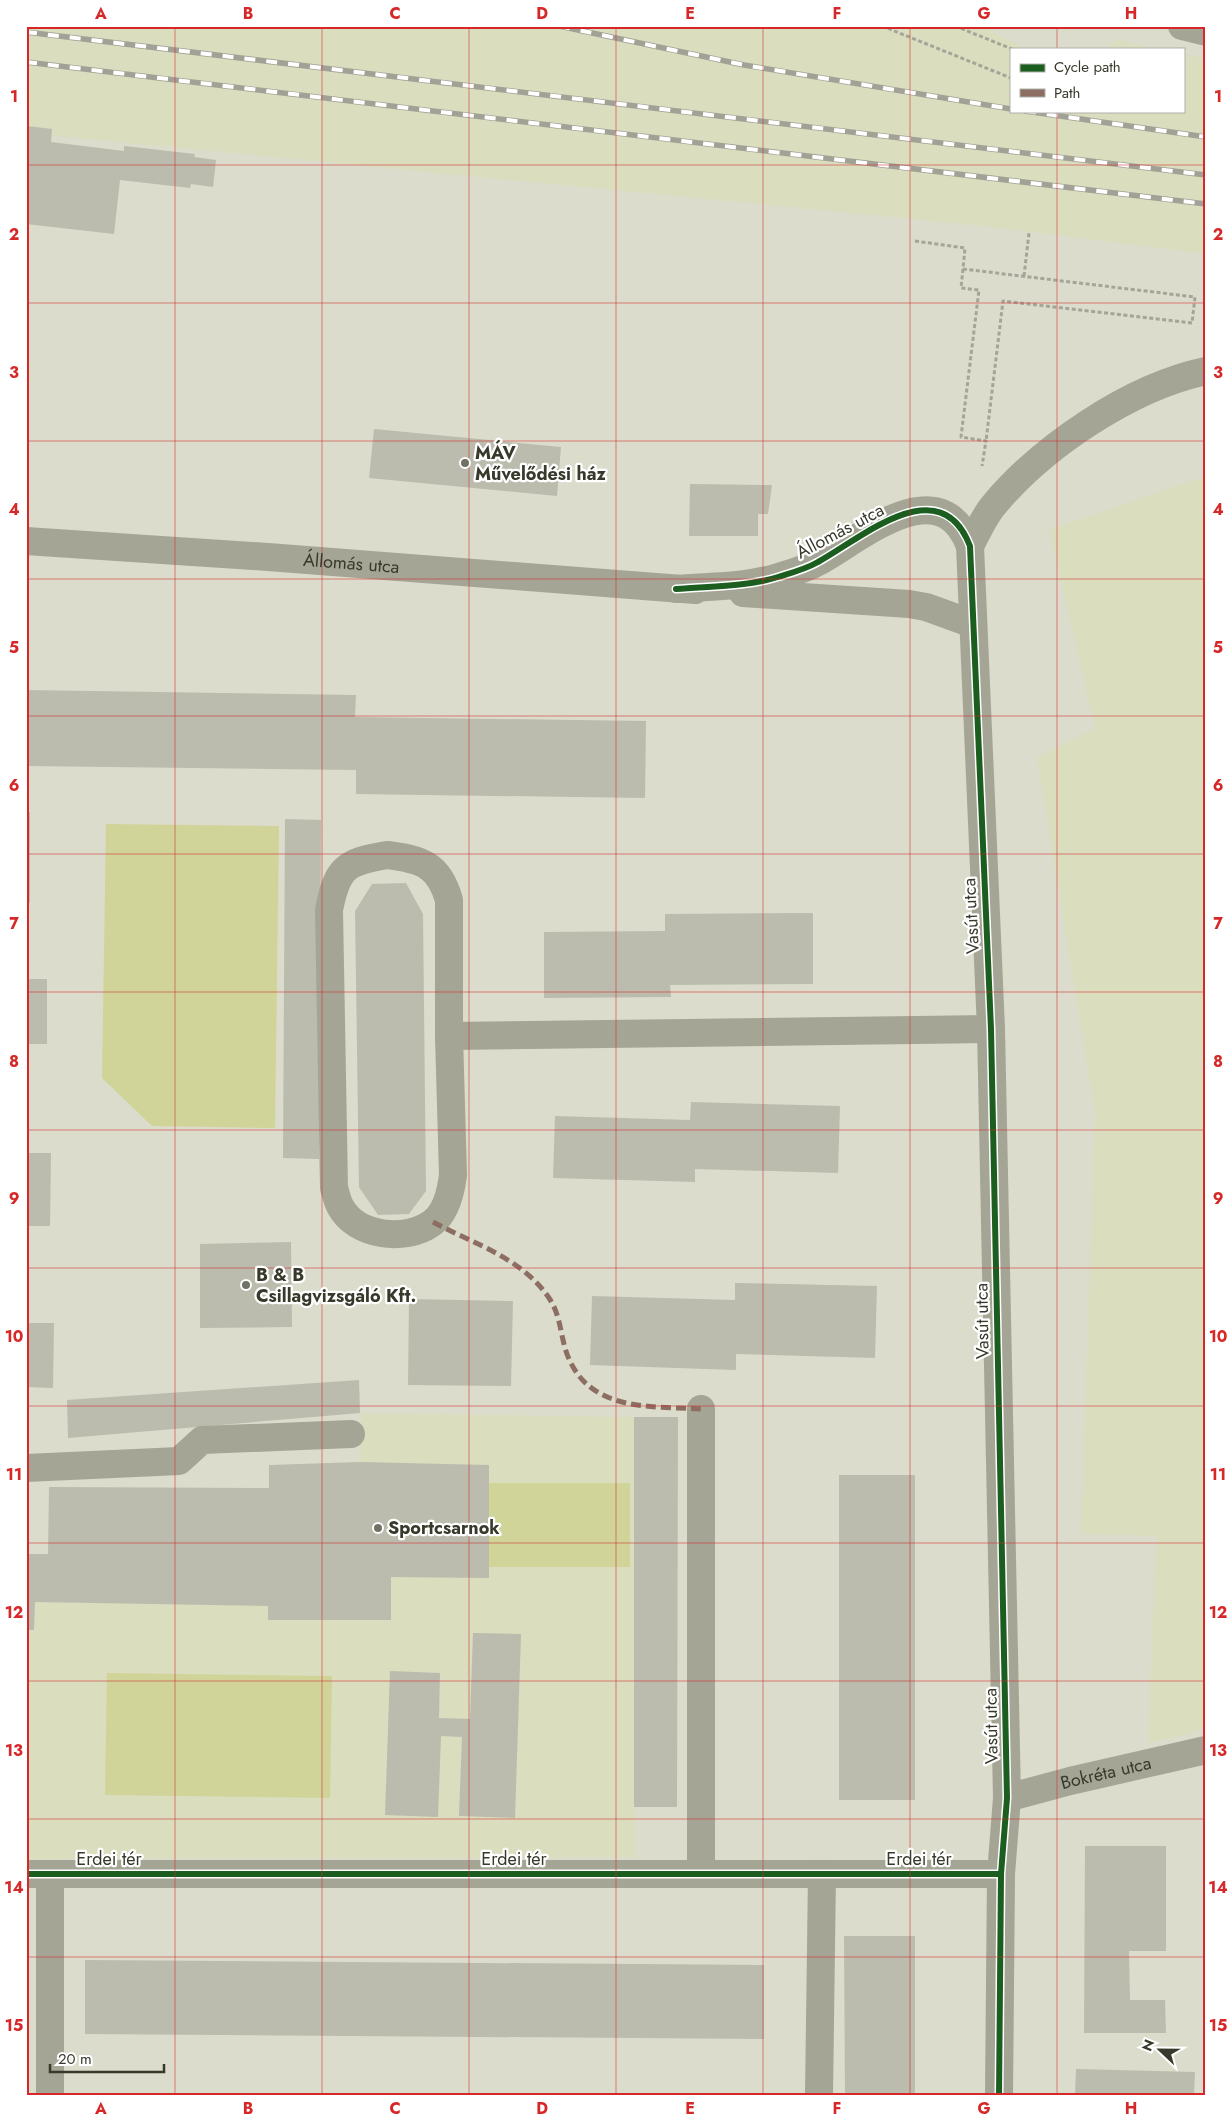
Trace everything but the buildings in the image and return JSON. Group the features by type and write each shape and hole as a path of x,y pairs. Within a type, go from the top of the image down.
{"main road":[{"path":"1182,26 1206,32"}],"street":[{"path":"970,546 992,507 1025,473 1085,424 1144,391 1206,371"},
{"name":"Állomás utca","path":"676,589 751,584 778,577 816,564 883,522 922,510 934,510 950,516 964,530 970,546"},
{"name":"Állomás utca","path":"26,541 268,557 676,589 908,604 926,607 973,624"},
{"name":"Vasút utca","path":"970,546 991,1029 1007,1798 1001,1874 998,2096"},
{"path":"388,855 412,858 433,868 444,882 449,900 449,1036 453,1175 451,1192 433,1222 415,1231 381,1234 351,1220 340,1207 334,1188 329,910 333,886 344,869 364,859 388,855"},
{"path":"449,1036 991,1029"},
{"path":"701,1409 701,1874"},
{"path":"26,1468 179,1461 202,1440 351,1434"},
{"name":"Bokréta utca","path":"1007,1798 1070,1781 1206,1750"},
{"name":"Erdei tér","path":"50,2096 38,1874 1001,1874"},
{"path":"819,2096 822,1874"}],"path":[{"path":"882,26 1010,78"},
{"path":"956,26 1010,48"},
{"path":"1024,276 1029,233"},
{"path":"915,241 965,248 961,288 979,290 961,438 986,441"},
{"path":"963,269 1195,297 1192,323 1003,300 982,469"}],"shaded area":[{"path":"26,26 982,26 1023,48 1010,48 1010,112 1184,112 1184,54 1206,59 1206,254 965,224 26,133"},
{"path":"1118,40 1154,48 1107,48"},
{"path":"1206,476 1206,1729 1148,1743 1156,1536 1081,1534 1095,1113 1037,758 1095,728 1049,530"},
{"path":"360,1413 634,1417 635,1857 26,1859 26,1519 29,1519 28,1554 48,1554 49,1487 268,1488 269,1465 360,1462"}],"green space":[{"path":"106,824 279,826 275,1128 152,1126 102,1078"},
{"path":"488,1483 630,1483 630,1567 488,1567"},
{"path":"107,1673 332,1676 330,1798 105,1795"}],"railway":[{"path":"559,26 744,65 1010,109"},
{"path":"26,32 1206,175"},
{"path":"26,62 1206,204"},
{"path":"1032,112 1206,137"}],"marked path":[{"path":"433,1222 496,1253 525,1272 538,1284 553,1305 569,1359 579,1376 592,1389 625,1403 701,1409"}],"cycle path":[{"path":"676,589 753,583 809,567 878,526 899,516 920,510 940,512 957,523 970,546 991,1029 1007,1798 1001,1874 999,2096"},
{"path":"26,1874 1001,1874"}],"place":[{"name":"MÁV Művelődési ház","path":"465,463"},
{"name":"B & B Csillagvizsgáló Kft.","path":"246,1285"},
{"name":"Sportcsarnok","path":"378,1528"}]}
